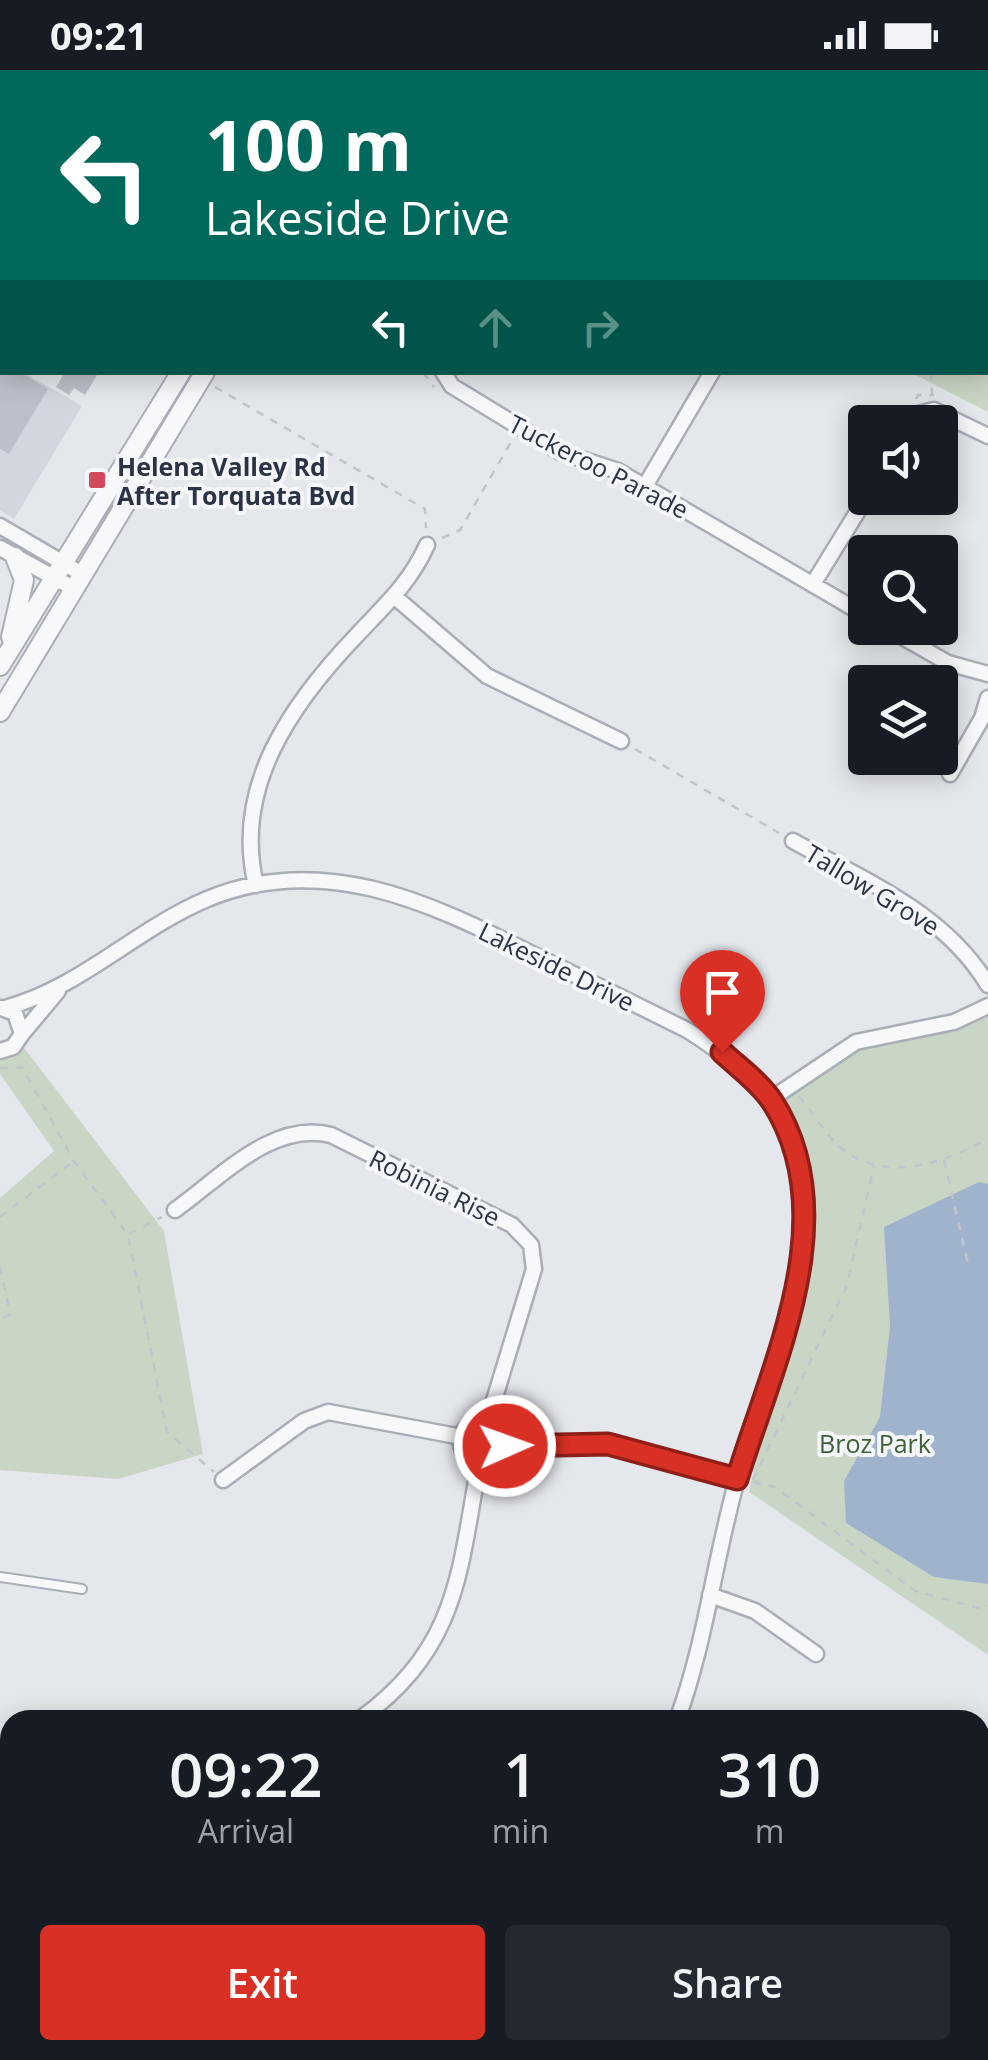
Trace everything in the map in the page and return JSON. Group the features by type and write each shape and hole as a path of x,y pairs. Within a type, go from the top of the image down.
{"street":[{"path":"3,661 179,375"},
{"name":"Tuckeroo Parade","path":"445,375 452,386 560,452 618,470 848,604"},
{"path":"646,486 710,375"},
{"path":"0,712 203,376"},
{"path":"958,419 988,436"},
{"path":"813,584 856,515"},
{"path":"0,526 59,571"},
{"path":"256,885 248,852 250,832 261,776 274,745 315,680 396,597 427,545"},
{"path":"8,553 78,581"},
{"path":"3,661 24,580 8,553"},
{"path":"396,597 487,676 621,741"},
{"path":"918,645 948,662 988,674"},
{"path":"958,760 982,718 988,698"},
{"name":"Tallow Grove","path":"793,842 922,913 967,954 988,985"},
{"name":"Lakeside Drive","path":"3,1008 62,987 172,915 209,898 301,878 350,881 456,916 687,1030 722,1052 770,1098 802,1173 806,1206 803,1257 737,1479 679,1710"},
{"name":"Lakeside Drive","path":"0,1051 13,1047 62,987"},
{"path":"770,1098 856,1042 954,1022 988,1006"},
{"name":"Lakeside Drive","path":"3,1008 22,1022 22,1034"},
{"name":"Robinia Rise","path":"175,1210 280,1135 305,1131 331,1136 512,1224 530,1244 534,1269 488,1420"},
{"path":"223,1480 304,1421 328,1412 462,1438"},
{"path":"488,1420 502,1430 505,1446 495,1460 479,1464 465,1454 462,1438 471,1423 488,1420"},
{"path":"505,1446 608,1444 737,1479"},
{"path":"371,1710 406,1682 437,1636 457,1583 479,1464"},
{"path":"710,1594 755,1611 816,1654"}],"lane":[{"path":"0,1577 82,1589"}],"path":[{"path":"930,375 933,405"},
{"path":"203,376 425,509 427,545 460,530 520,428"},
{"path":"621,741 793,842"},
{"path":"0,1068 22,1067 74,1161 128,1235 167,1432 223,1480"},
{"path":"790,1084 840,1146 874,1166 914,1167 988,1138"},
{"path":"943,1158 968,1264"},
{"path":"0,1217 74,1161"},
{"path":"874,1166 846,1285 752,1482 775,1487 915,1591 982,1609 988,1606"},
{"path":"128,1235 175,1210"},
{"path":"0,1267 10,1314 0,1319"}],"shaded area":[{"path":"0,375 28,375 82,406 14,519 0,510"}],"green space":[{"path":"916,375 988,375 988,412"},
{"name":"Broz Park","path":"988,1006 988,1655 749,1492 791,1300 806,1206 771,1099 825,1059"},
{"path":"19,1041 164,1231 203,1454 118,1479 0,1470 0,1198 54,1151 0,1074 0,1059"}],"water":[{"path":"979,1182 988,1184 988,1584 934,1577 846,1523 844,1481 880,1417 890,1326 884,1227"}],"building":[{"path":"0,375 25,375 48,389 9,454 0,449"},
{"path":"63,375 97,375 85,395 74,388 69,395 56,387"}],"place":[{"name":"Helena Valley Rd After Torquata Bvd","path":"97,480"}],"route":[{"path":"505,1446 608,1444 737,1479 803,1257 806,1206 802,1173 791,1139 770,1098 722,1052"}]}
